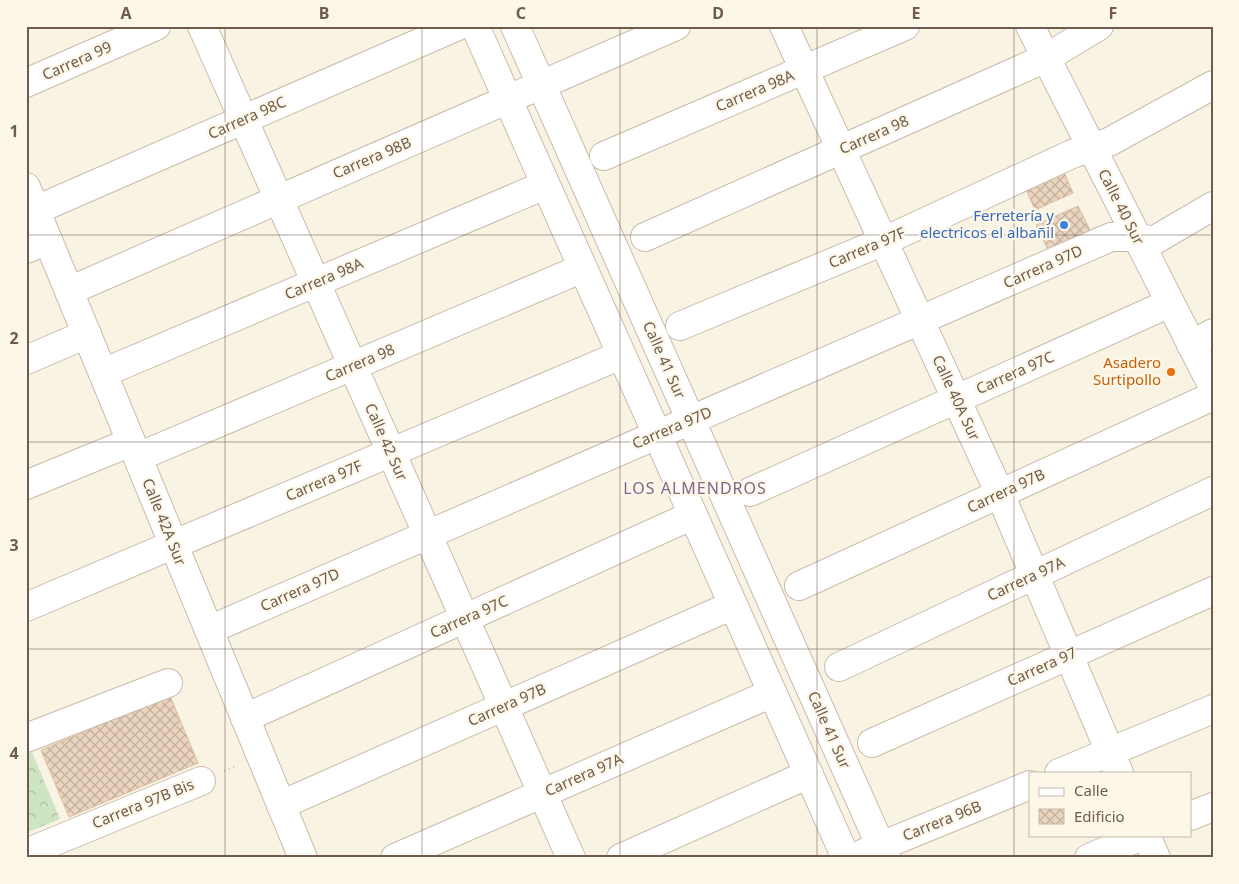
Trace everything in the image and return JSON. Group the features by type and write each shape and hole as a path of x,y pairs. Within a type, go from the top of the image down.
{"street":[{"name":"Carrera 99","path":"26,84 156,26"},
{"name":"Calle 42 Sur","path":"202,26 571,858"},
{"name":"Carrera 98C","path":"31,199 243,120 458,26"},
{"path":"474,26 846,858"},
{"name":"Calle 41 Sur","path":"515,26 884,852"},
{"name":"Carrera 98B","path":"69,291 676,26"},
{"name":"Calle 40A Sur","path":"784,26 1000,494 1114,762"},
{"name":"Carrera 98A","path":"604,156 905,26"},
{"name":"Calle 40 Sur","path":"1030,26 1170,303 1202,339 1213,388"},
{"name":"Carrera 98","path":"646,237 1046,58 1099,26"},
{"name":"Carrera 97F","path":"680,326 884,241 1072,154 1109,142 1213,85"},
{"name":"Carrera 98A","path":"103,373 546,186"},
{"name":"Calle 42A Sur","path":"31,199 37,244 69,291 303,858"},
{"name":"Carrera 97D","path":"209,630 1111,237 1136,237 1153,241 1213,206"},
{"name":"Carrera 98","path":"26,485 134,450 352,366 582,268"},
{"name":"Carrera 97C","path":"750,492 1170,303"},
{"path":"26,360 87,334"},
{"name":"Carrera 97F","path":"26,607 621,355"},
{"name":"Carrera 97B","path":"799,586 1213,396"},
{"name":"Carrera 97A","path":"839,667 1213,491"},
{"name":"Carrera 97C","path":"245,718 693,516"},
{"name":"Carrera 97","path":"872,743 1213,591"},
{"name":"Carrera 97B","path":"281,805 733,605"},
{"path":"26,738 168,682"},
{"name":"Carrera 97A","path":"395,858 772,693"},
{"path":"1064,772 1114,762 1213,709"},
{"path":"622,858 808,774"},
{"name":"Carrera 97B Bis","path":"26,853 201,781"},
{"name":"Carrera 96B","path":"854,858 884,852 1029,785"},
{"path":"1192,815 1213,807"},
{"path":"1090,858 1143,836"},
{"path":"1145,836 1156,858"}],"path":[{"name":"Carrera 97B Bis","path":"201,781 260,756"}],"green space":[{"path":"32,752 60,819 26,833 26,754"}],"building":[{"path":"1063,170 1073,193 1035,210 1025,187"},
{"path":"1078,206 1091,232 1049,252 1036,225"},
{"path":"170,696 198,763 69,817 41,750"}],"place":[{"name":"Ferretería y electricos el albañil","path":"1064,225"},
{"name":"Asadero Surtipollo","path":"1171,372"}],"district":[{"name":"LOS ALMENDROS","path":"695,488"}]}
